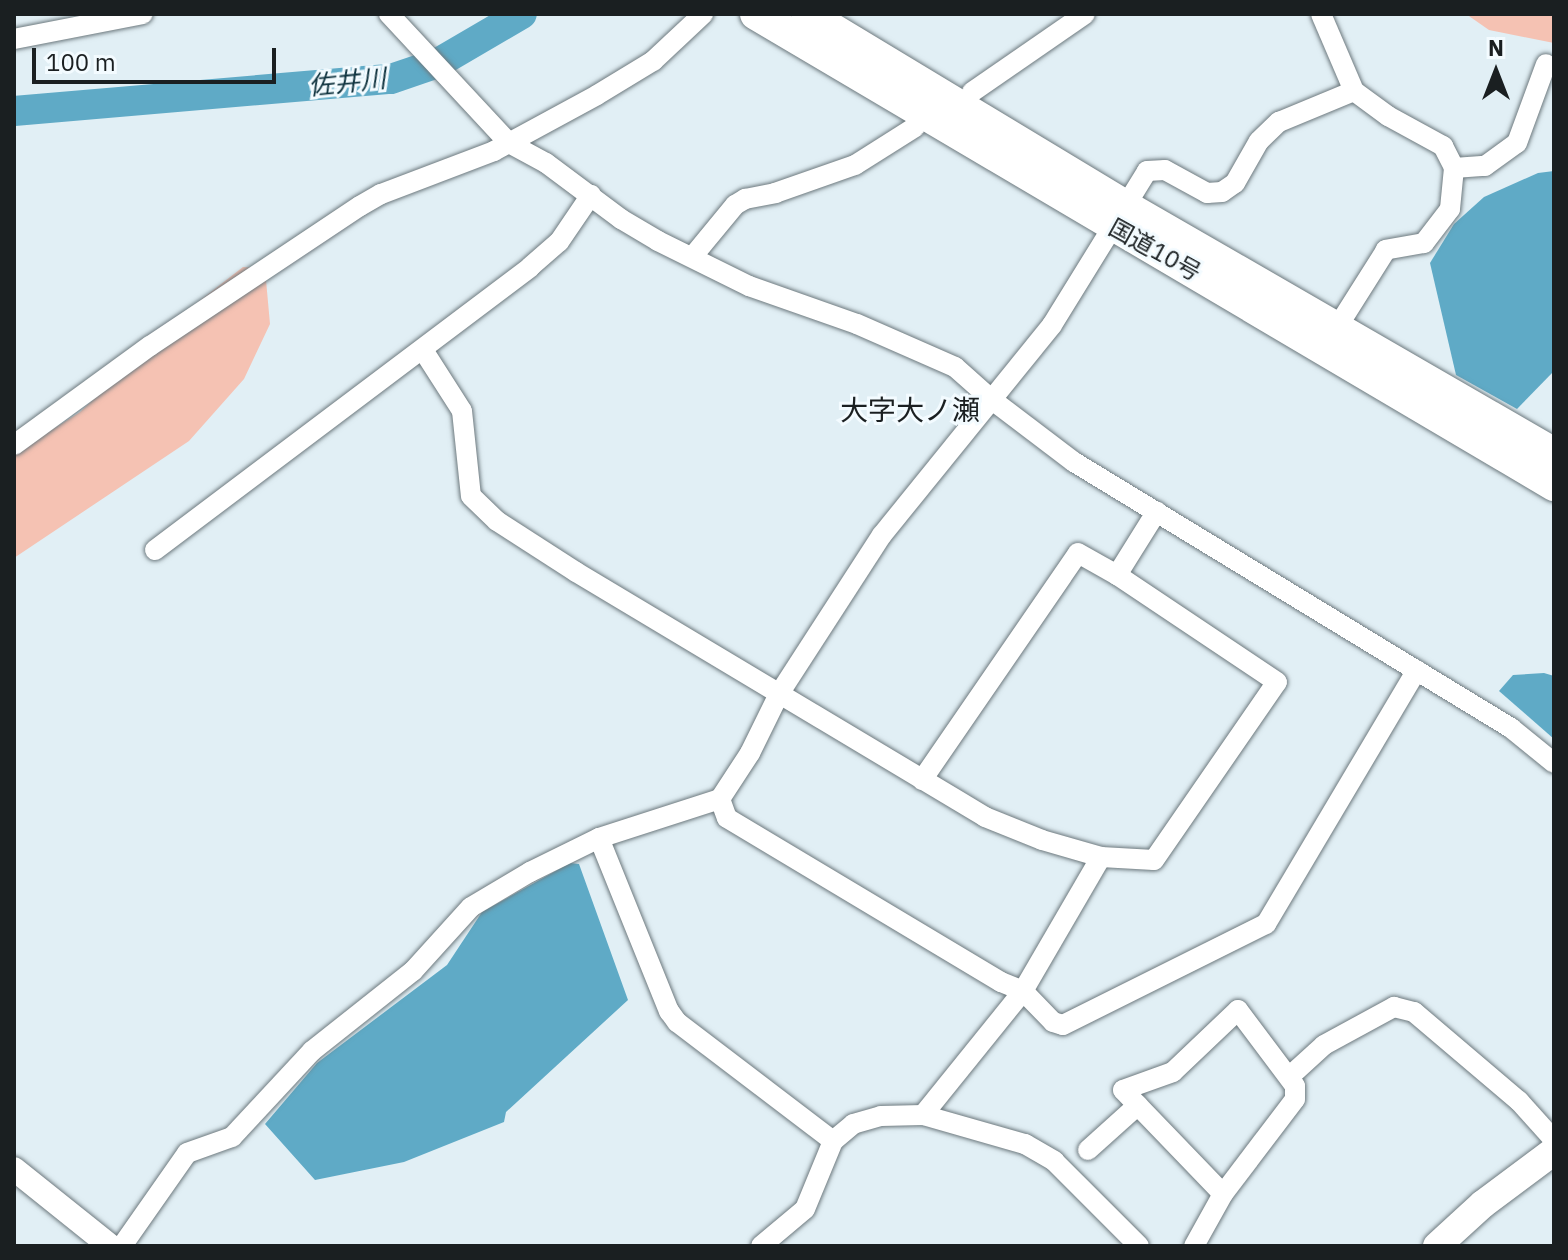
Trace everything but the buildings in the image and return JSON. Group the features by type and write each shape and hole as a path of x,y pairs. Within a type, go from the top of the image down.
{"highway":[{"name":"国道10号","path":"756,14 1118,216 1336,329 1554,454"},
{"name":"国道10号","path":"807,14 1118,216 1554,485"}],"main road":[{"path":"1437,1246 1483,1204 1554,1151"}],"street":[{"path":"14,39 143,14"},
{"path":"389,14 502,135 658,241 749,286 857,324 955,367 991,399 1074,462 1511,728 1554,763"},
{"path":"14,445 126,363 360,206 647,65 703,14"},
{"path":"972,92 1085,14"},
{"path":"1321,14 1354,91 1388,116 1443,146 1454,168 1450,209 1424,243 1386,250 1336,329"},
{"path":"1454,168 1485,166 1517,143 1546,64"},
{"path":"122,1246 187,1153 232,1137 312,1051 413,971 471,907 530,872 599,838 720,799 750,753 779,694 882,535 1052,325 1118,216 1152,168 1165,170 1207,193 1222,192 1235,183 1259,141 1279,122 1354,91"},
{"path":"693,256 735,205 745,199 775,193 855,165 915,127"},
{"path":"155,550 423,350 559,242 591,195"},
{"path":"423,350 462,411 471,496 481,508 576,572 922,780 997,823 1101,857 1154,860 1277,682 1117,575 1078,553 922,780"},
{"path":"1117,575 1157,511"},
{"path":"720,799 727,818 1001,982 1023,991 1053,1022 1063,1025 1266,924 1417,670"},
{"path":"599,838 669,1011 677,1022 833,1141"},
{"path":"923,1115 1023,991 1101,857"},
{"path":"1289,1077 1324,1045 1394,1007 1414,1012 1519,1101 1554,1140"},
{"path":"1194,1246 1223,1194 1295,1099 1295,1086 1238,1010 1173,1072 1123,1090 1223,1194"},
{"path":"1088,1150 1138,1105"},
{"path":"761,1246 805,1209 833,1141 853,1124 881,1116 923,1115 1025,1144 1054,1161 1139,1246"},
{"path":"14,1169 110,1246"}],"shaded area":[{"path":"1466,14 1554,14 1554,43 1489,30"},
{"path":"243,267 259,268 266,280 270,324 244,379 189,441 14,558 14,454 80,412 198,302"}],"water":[{"path":"1554,171 1554,371 1517,409 1456,375 1430,263 1454,224 1484,197 1538,173"},
{"path":"1544,673 1554,676 1554,739 1499,691 1513,675"},
{"path":"570,863 579,864 628,1000 506,1112 504,1122 404,1162 315,1180 265,1124 317,1063 447,965 482,912"}],"waterway":[{"name":"佐井川","path":"14,111 391,79 438,63 522,14"}],"district":[{"name":"大字大ノ瀬","path":"910,410"}]}
